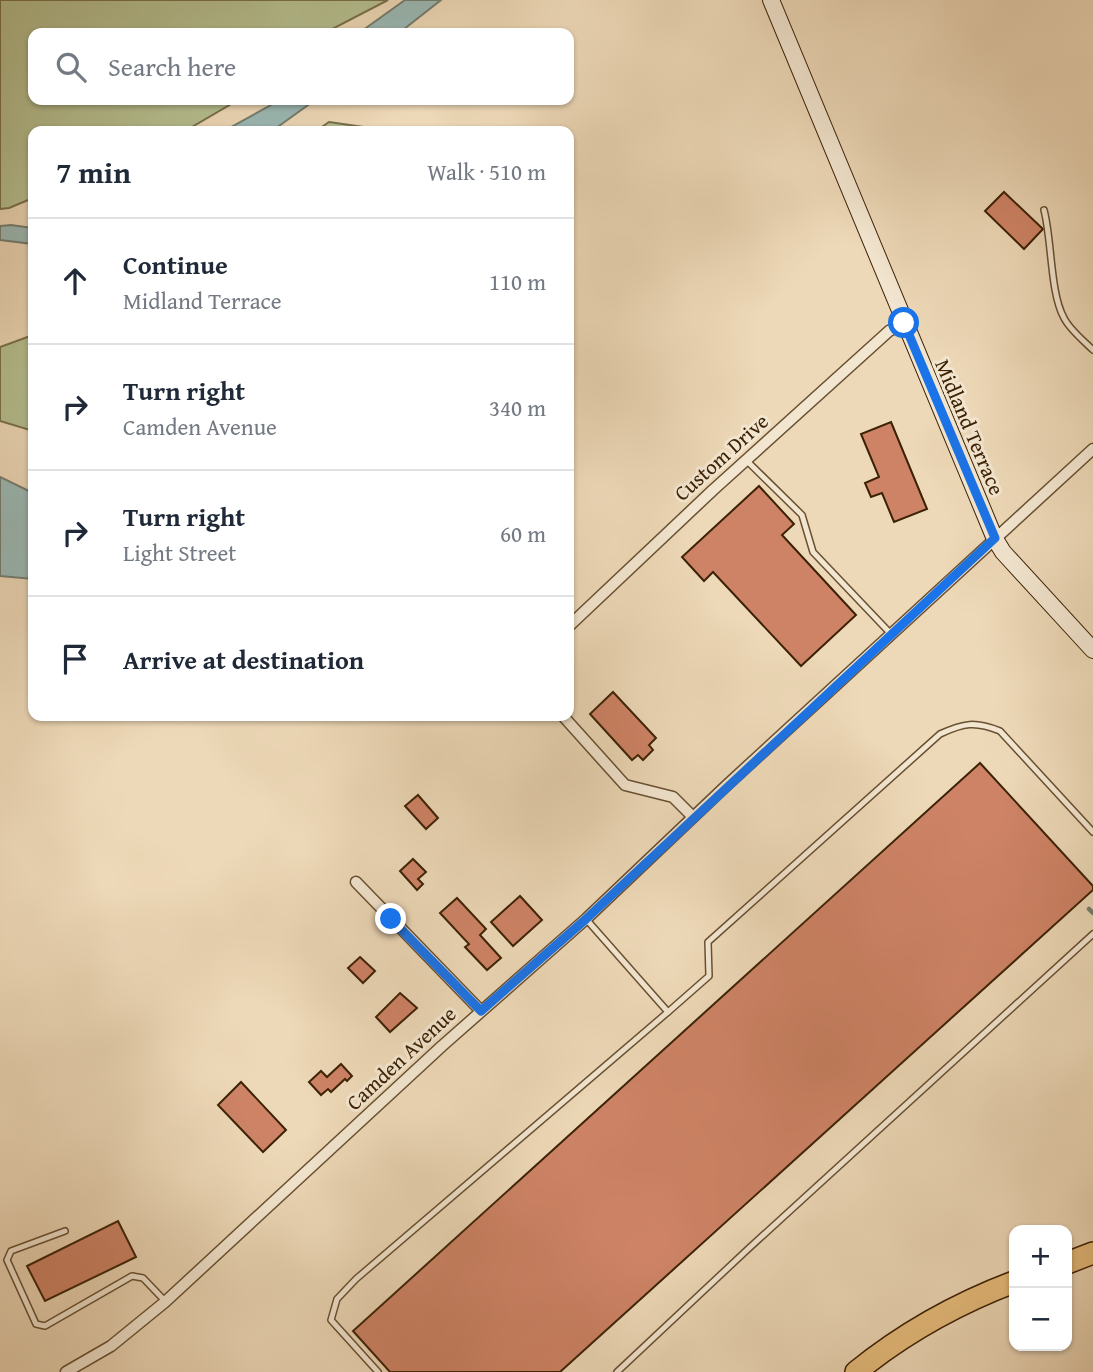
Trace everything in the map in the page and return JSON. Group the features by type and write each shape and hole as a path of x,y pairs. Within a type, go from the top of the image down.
{"highway":[{"path":"1072,1261 1093,1253"},
{"path":"856,1372 915,1329 958,1306 1009,1284"}],"street":[{"name":"Midland Terrace","path":"771,0 995,538 1003,552 1093,650"},
{"name":"Custom Drive","path":"574,621 746,460 890,331 904,323"},
{"name":"Camden Avenue","path":"66,1372 111,1346 165,1302 481,1011 586,919 1093,449"},
{"path":"567,721 625,785 673,797 693,817"},
{"path":"356,882 481,1011"}],"lane":[{"path":"1044,210 1049,228 1058,301 1064,319 1093,350"},
{"path":"746,460 802,515 813,552 891,634"},
{"path":"378,1372 331,1320 337,1298 709,976 708,942 940,733 959,725 981,723 1000,730 1093,832"},
{"path":"586,919 668,1012"},
{"path":"617,1372 1093,934"},
{"path":"65,1231 11,1251 7,1260 36,1324 45,1326 132,1276 144,1278 165,1302"}],"green space":[{"path":"0,0 388,0 334,28 28,28 28,105 229,105 194,126 28,126 28,200 0,209"},
{"path":"329,122 356,126 323,126"},
{"path":"28,337 28,429 0,421 0,347"}],"water":[{"path":"405,0 441,0 405,28 366,28"},
{"path":"271,105 308,105 279,126 233,126"},
{"path":"0,226 28,227 28,243 0,240"},
{"path":"0,477 28,491 28,579 0,576"}],"building":[{"path":"1004,192 1043,229 1024,249 985,211"},
{"path":"891,422 927,509 894,522 882,493 871,497 865,483 879,477 861,434"},
{"path":"759,486 794,524 782,535 856,615 801,666 713,572 704,581 682,557"},
{"path":"613,692 656,738 649,745 653,750 643,760 638,755 632,760 590,714"},
{"path":"980,763 1093,886 1093,890 560,1372 390,1372 353,1331"},
{"path":"418,795 438,818 426,829 405,806"},
{"path":"413,859 426,872 418,879 423,884 417,890 400,871"},
{"path":"520,896 542,920 513,946 491,922"},
{"path":"457,898 486,929 480,935 501,958 487,970 465,947 469,944 440,913"},
{"path":"360,957 375,971 363,983 348,968"},
{"path":"400,993 417,1008 390,1032 376,1017"},
{"path":"341,1064 352,1076 331,1092 328,1089 321,1095 309,1082 321,1071 327,1077"},
{"path":"241,1082 286,1130 263,1152 218,1105"},
{"path":"118,1221 136,1257 45,1301 27,1266"}],"waterway":[{"path":"1089,909 1093,913"}],"route":[{"path":"391,919 481,1011 586,919 995,538 904,323"}]}
